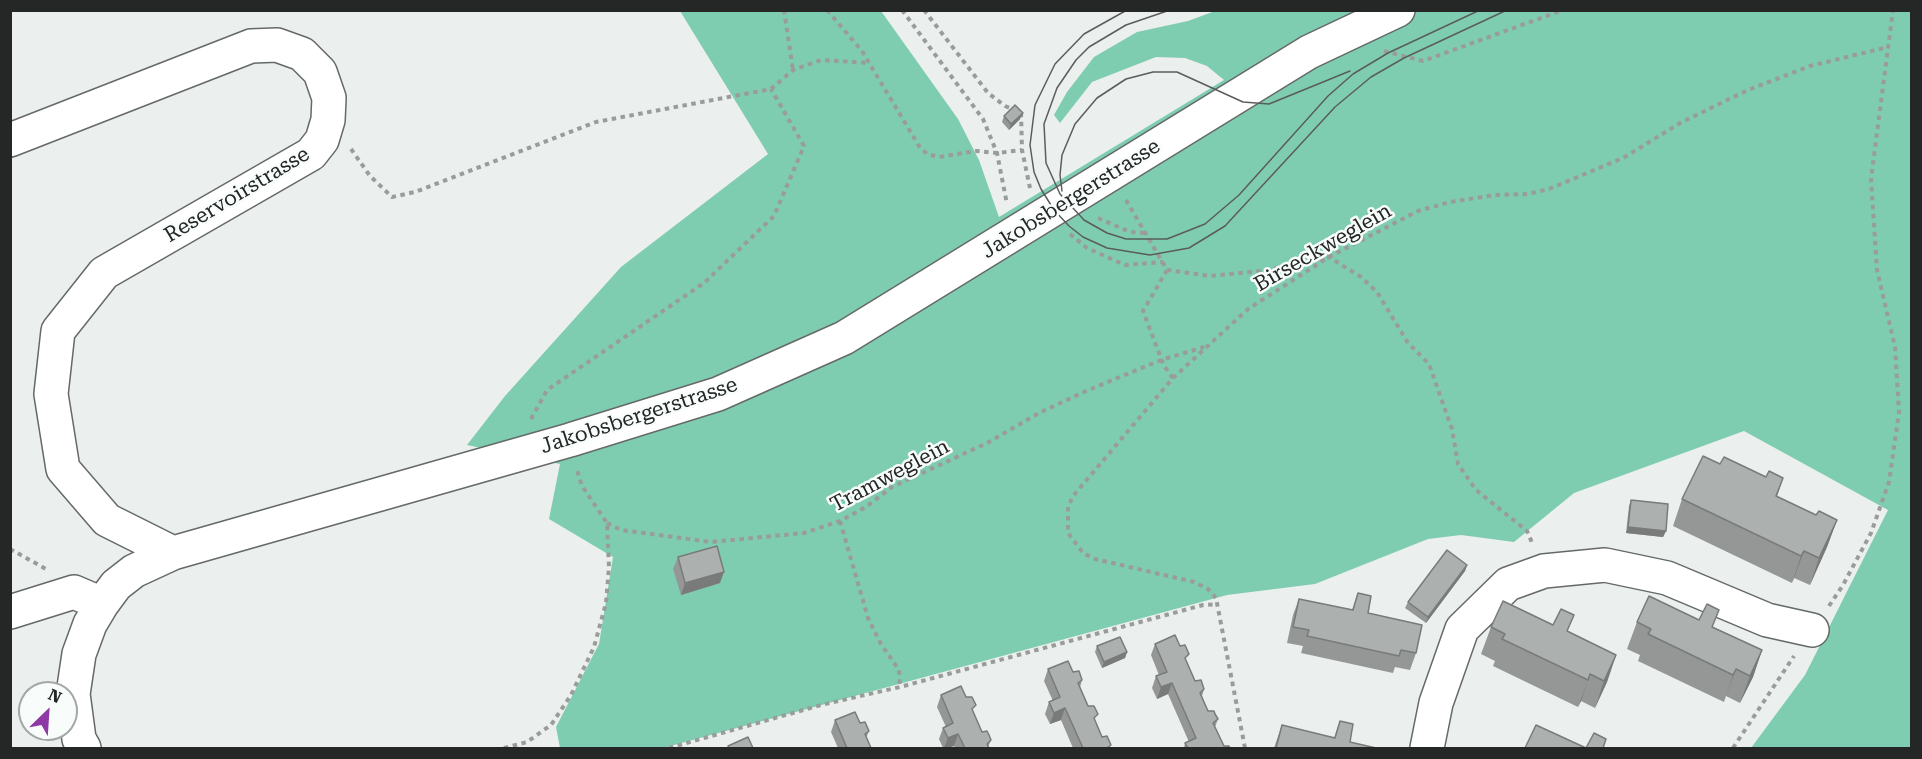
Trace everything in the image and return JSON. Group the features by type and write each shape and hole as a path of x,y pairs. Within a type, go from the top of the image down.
{"street":[{"name":"Jakobsbergerstrasse","path":"84,748 79,740 73,694 79,654 90,624 102,604 116,585 134,571 173,553 512,457 718,394 844,338 1310,52 1398,10"},
{"name":"Reservoirstrasse","path":"10,140 251,46 277,45 302,54 321,72 329,98 328,120 322,140 311,154 104,273 58,331 51,394 63,469 107,520 173,553"},
{"path":"1427,748 1436,703 1462,629 1508,584 1544,572 1605,565 1667,578 1767,620 1812,630"},
{"path":"10,612 74,592 102,604"}],"path":[{"path":"784,10 793,70"},
{"path":"827,10 870,63 919,146 927,154 939,157 976,151 998,153 1022,150"},
{"path":"902,10 983,119 998,153 1012,235"},
{"path":"924,10 988,93 1021,112 1022,150 1031,196 1050,230 1059,225 1087,248 1125,265 1163,262"},
{"path":"1356,30 1365,44 1404,58 1422,61 1563,10"},
{"path":"1733,748 1843,585 1871,533 1889,482 1899,412 1895,347 1877,270 1871,179 1893,10"},
{"name":"Birseckweglein","path":"1219,604 1208,589 1194,582 1095,559 1083,553 1068,533 1068,507 1073,496 1173,378 1204,346 1248,309 1329,257 1418,211 1450,202 1495,195 1528,194 1549,189 1623,158 1682,122 1748,90 1810,66 1888,47"},
{"path":"328,120 370,176 392,197 415,192 596,122 771,89 793,70 821,60 870,63"},
{"path":"512,457 547,390 704,283 774,216 804,146 771,89"},
{"path":"1124,196 1167,270"},
{"path":"1167,270 1210,276 1261,271 1329,257 1361,277 1377,292 1408,343 1429,364 1452,429 1458,464 1476,490 1527,531 1544,572"},
{"path":"1167,270 1143,311 1161,360 1173,378"},
{"name":"Tramweglein","path":"607,523 621,530 711,542 804,533 840,520 866,507 892,487 987,444 1039,413 1161,360 1204,346"},
{"path":"504,748 527,742 551,725 571,695 594,647 606,603 609,567 607,523 582,486 570,440"},
{"path":"840,520 868,618 881,644 899,670 900,687"},
{"path":"669,748 821,705 900,687 1203,605 1219,604 1245,748"}],"green space":[{"path":"680,11 881,11 958,119 979,160 999,217 1224,80 1207,66 1185,58 1156,57 1092,82 1060,123 1054,115 1067,92 1094,57 1137,32 1188,21 1215,11 1911,11 1911,748 1751,748 1805,675 1888,510 1744,431 1574,493 1514,542 1461,535 1428,539 1315,584 1227,595 663,748 560,748 556,727 599,644 613,557 549,519 560,464 467,445 505,396 621,267 768,154"}],"building":[{"path":"1015,105 1023,113 1011,124 1004,116"},
{"path":"1703,456 1720,464 1724,457 1766,477 1769,471 1783,478 1776,496 1816,515 1819,511 1837,520 1819,558 1804,551 1801,556 1682,499"},
{"path":"1631,500 1668,504 1666,531 1628,527"},
{"path":"717,546 724,572 685,583 678,557"},
{"path":"1447,550 1467,565 1428,617 1408,602"},
{"path":"1358,593 1371,596 1368,613 1422,625 1416,653 1401,650 1399,656 1307,636 1309,630 1293,627 1299,599 1353,610"},
{"path":"1649,596 1699,620 1707,604 1719,610 1712,627 1762,650 1750,676 1736,669 1733,675 1648,634 1651,629 1637,622"},
{"path":"1503,601 1553,625 1561,609 1574,615 1567,631 1616,655 1604,681 1590,674 1588,680 1502,639 1505,634 1491,627"},
{"path":"1175,635 1180,646 1185,645 1189,654 1185,658 1195,681 1201,680 1204,689 1200,693 1208,711 1214,711 1218,719 1213,723 1224,746 1230,748 1188,748 1185,743 1196,738 1172,683 1161,687 1156,676 1167,672 1155,644"},
{"path":"1120,637 1127,652 1104,662 1097,646"},
{"path":"1068,661 1073,672 1079,671 1082,680 1078,683 1088,706 1094,706 1098,714 1094,718 1102,737 1107,736 1111,745 1107,748 1083,748 1065,708 1054,713 1049,702 1060,697 1048,669"},
{"path":"961,686 966,697 972,697 976,705 972,709 982,732 987,731 989,735 991,740 987,744 989,748 965,748 958,734 948,738 943,728 953,723 941,695"},
{"path":"855,712 860,723 865,722 869,731 865,734 871,748 847,748 835,720"},
{"path":"1340,721 1353,724 1350,742 1376,748 1276,748 1282,725 1335,738"},
{"path":"1536,725 1586,748 1525,748"},
{"path":"1594,733 1606,739 1603,748 1586,748"},
{"path":"748,737 753,748 729,748 728,746"}],"tram line":[{"path":"1127,10 1084,34 1055,64 1035,105 1030,145 1034,172 1041,189 1054,210 1069,226 1083,237 1107,248 1150,255 1189,248 1225,226 1335,107 1371,77 1404,58 1507,10"},
{"path":"1170,10 1126,25 1089,47 1076,60 1057,88 1044,124 1046,163 1060,194 1084,220 1107,233 1126,239 1167,239 1205,224 1239,195 1328,96 1353,74 1388,53 1480,10"},
{"path":"1062,191 1060,175 1062,155 1075,124 1097,98 1126,79 1153,72 1177,72 1243,102 1269,104 1350,71"}]}
